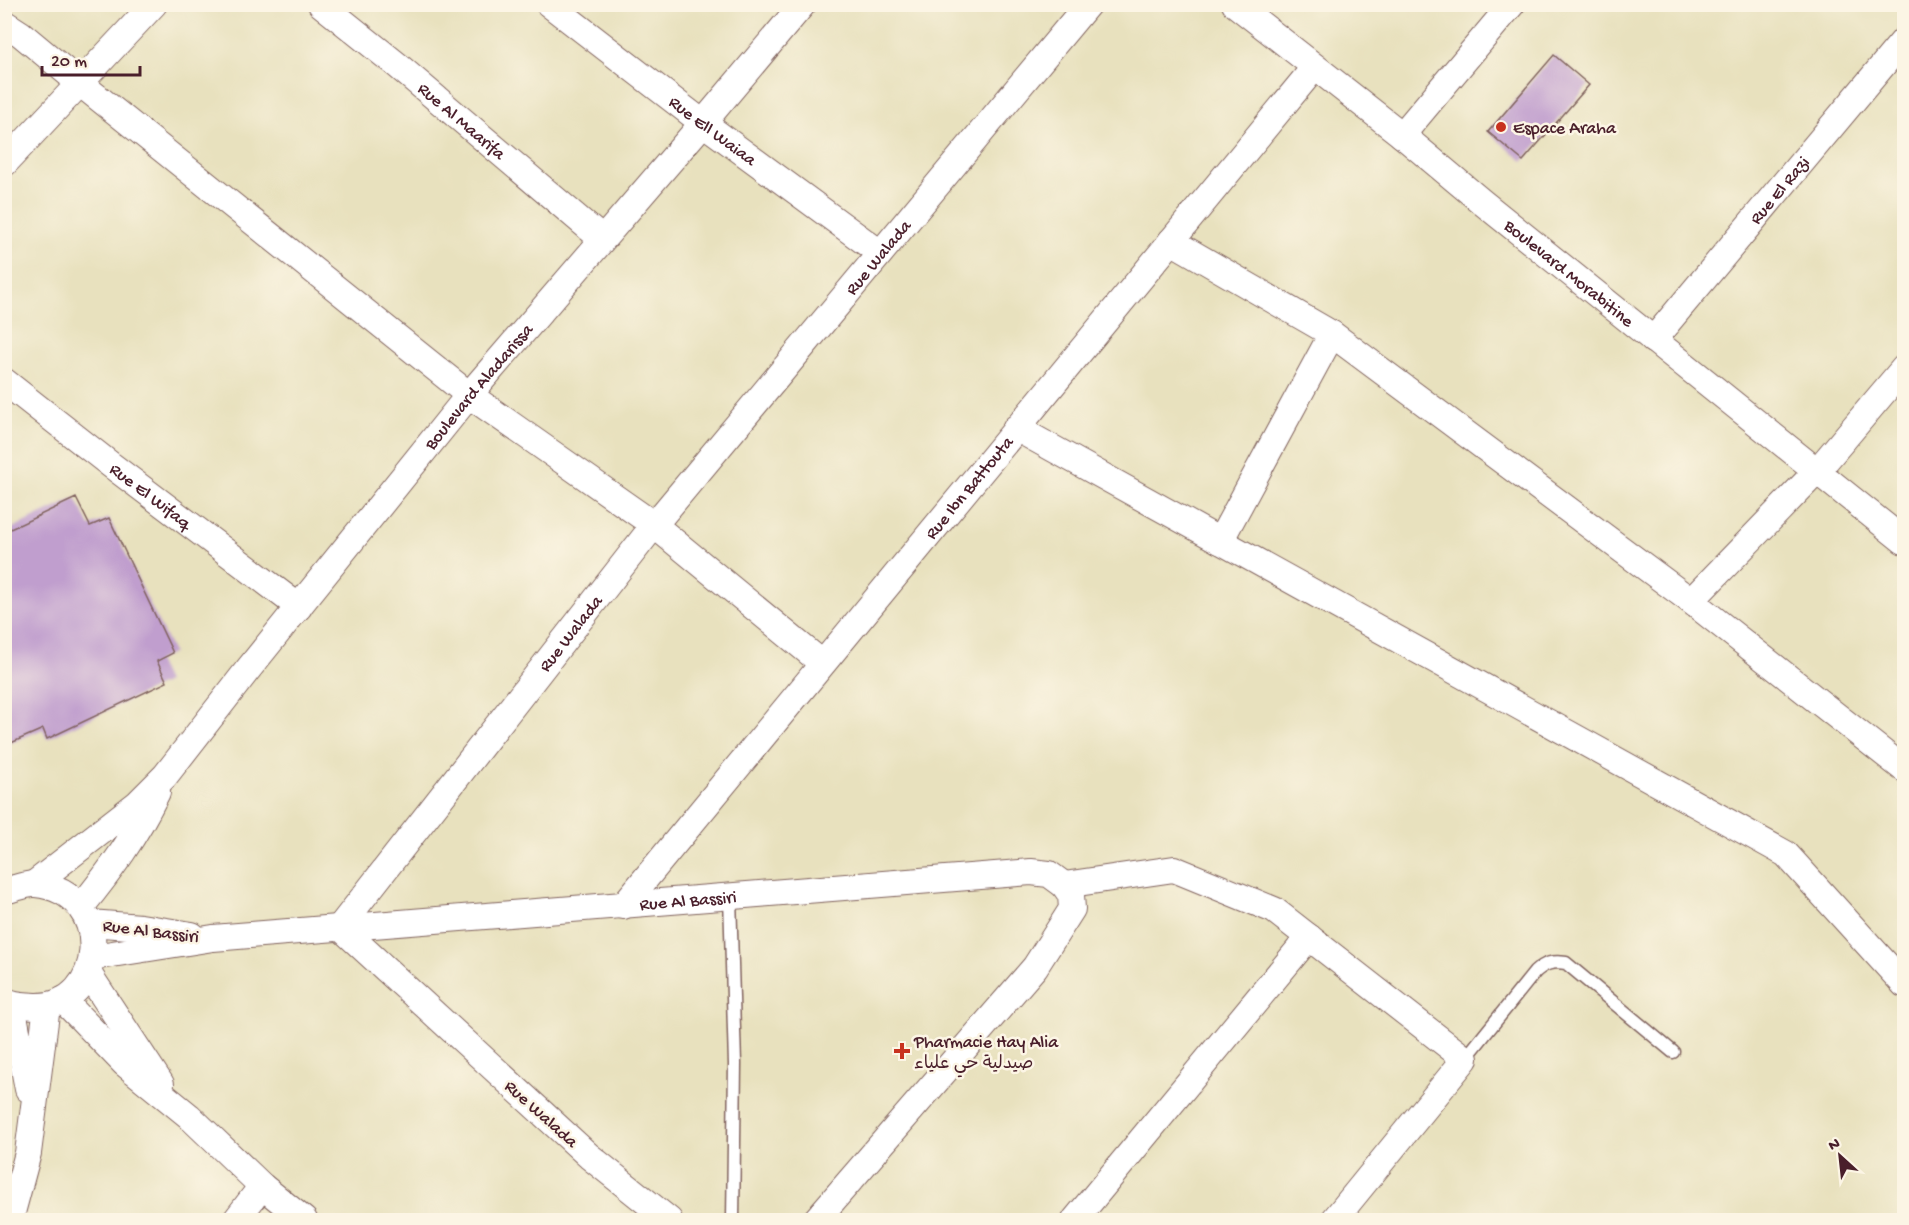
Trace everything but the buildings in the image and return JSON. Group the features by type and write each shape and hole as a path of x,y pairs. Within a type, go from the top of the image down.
{"street":[{"path":"4,164 154,4"},
{"name":"Rue Al Maarifa","path":"321,4 397,65 602,239"},
{"name":"Rue Ell Waiaa","path":"549,4 879,253"},
{"name":"Boulevard Aladarissa","path":"16,884 138,803 165,776 469,395 704,123 803,4"},
{"name":"Rue Walada","path":"669,1221 589,1156 340,927 654,525 1088,4"},
{"name":"Boulevard Morabitine","path":"1235,4 1905,541"},
{"path":"1401,135 1512,4"},
{"path":"4,23 21,34 469,395 654,525 822,663"},
{"name":"Rue El Razi","path":"1653,340 1905,40"},
{"name":"Rue Ibn Battouta","path":"622,906 1314,68"},
{"path":"1171,241 1332,334 1691,601 1905,769"},
{"path":"1220,541 1332,334"},
{"path":"1691,601 1817,471 1905,368"},
{"name":"Rue El Wifaq","path":"4,381 299,607"},
{"path":"1016,428 1786,854 1905,984"},
{"name":"Boulevard Aladarissa","path":"85,915 140,826 165,776"},
{"path":"816,1221 1035,967 1072,909 1071,895 1064,885 1174,869 1274,910 1465,1059 1334,1221"},
{"name":"Rue Al Bassiri","path":"90,965 213,939 340,927 1031,872 1049,874 1064,885"},
{"path":"16,884 61,891 85,915 90,965 174,1104"},
{"name":"Rue Al Bassiri","path":"85,915 213,939"},
{"path":"1076,1221 1309,937"},
{"path":"32,1119 27,1078 8,1002 55,1003 77,988 90,965"},
{"path":"55,1003 174,1104 262,1186 304,1221"},
{"path":"10,1221 28,1153 32,1119 55,1003"},
{"path":"236,1221 262,1186"}],"lane":[{"path":"730,897 735,1064 733,1221"},
{"path":"1465,1059 1534,972 1545,964 1557,962 1566,963 1672,1052"}],"place":[{"name":"Espace Araha","path":"1501,127"},
{"name":"Pharmacie Hay Alia صيدلية حي علياء","path":"902,1051"}]}
